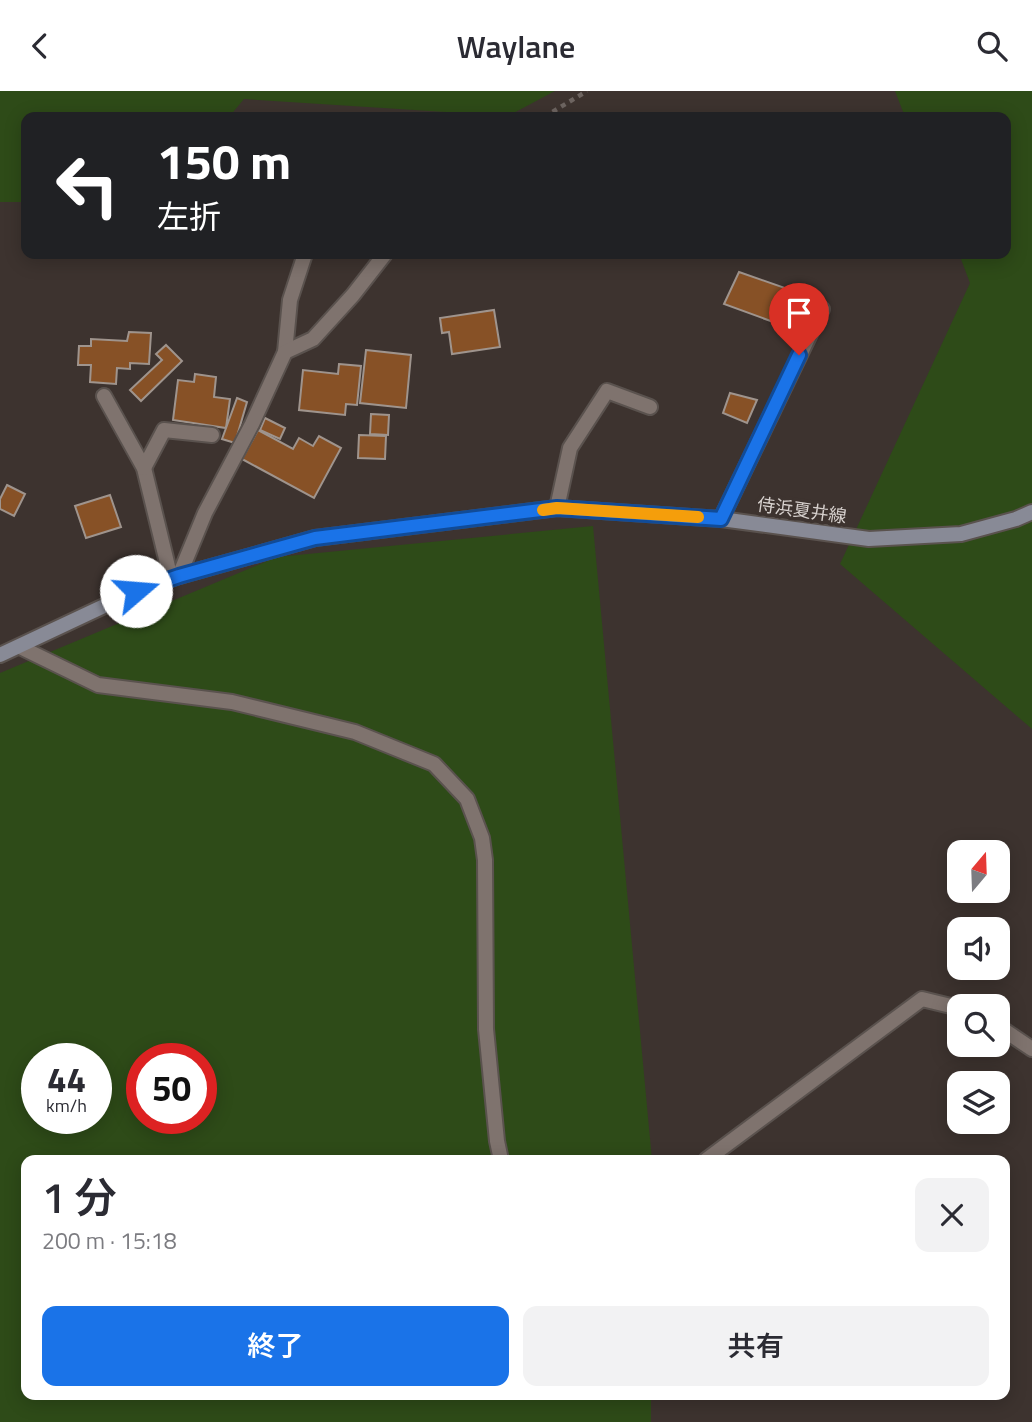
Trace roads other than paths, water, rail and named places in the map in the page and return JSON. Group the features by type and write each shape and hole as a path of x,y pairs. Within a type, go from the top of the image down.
{"main road":[{"name":"侍浜夏井線","path":"0,655 136,591 315,538 557,508 721,519 869,539 961,534 1032,512"}],"street":[{"path":"175,578 285,352 290,300 302,259"},
{"path":"285,352 313,338 353,295 381,259"},
{"path":"721,519 822,309"},
{"path":"557,508 570,448 607,391 650,407"},
{"path":"104,396 144,468 175,578"},
{"path":"144,468 164,430 212,435"},
{"path":"20,647 98,685 232,702 355,732 435,764 467,799 482,838 485,860 486,1029 500,1155"},
{"path":"713,1155 922,999 947,1005"},
{"path":"1010,1034 1032,1049"}]}
